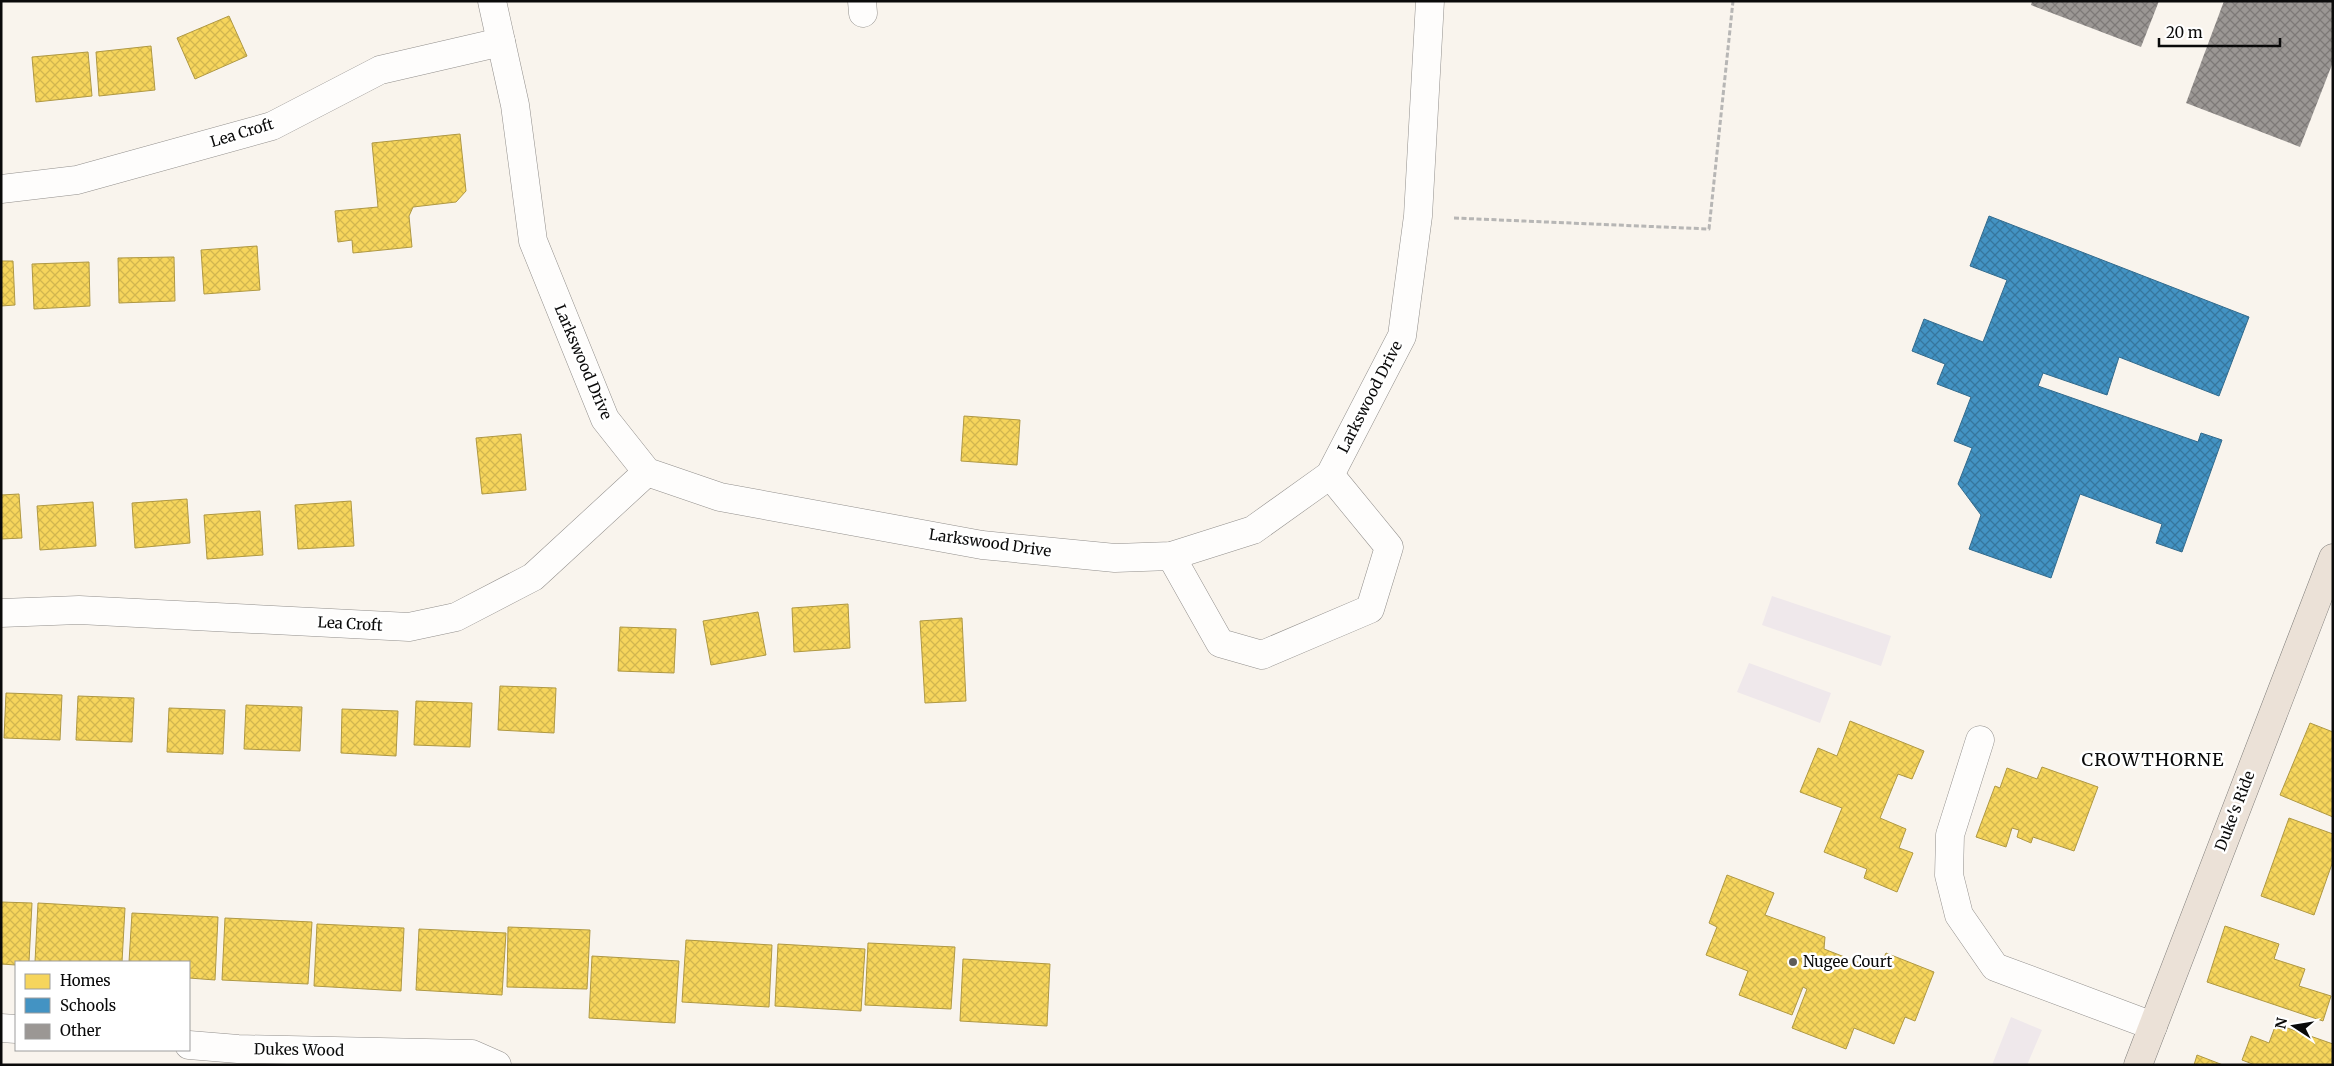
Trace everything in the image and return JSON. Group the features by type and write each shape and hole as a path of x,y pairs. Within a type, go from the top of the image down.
{"main road":[{"name":"Duke's Ride","path":"2138,1065 2333,558"}],"street":[{"name":"Larkswood Drive","path":"492,1 515,105 533,241 605,419 646,472 720,497 982,545 1115,558 1171,556 1253,530 1330,475 1402,336 1418,216 1430,1"},
{"name":"Lea Croft","path":"1,189 77,180 272,126 380,70 501,42"},
{"name":"Lea Croft","path":"1,613 79,610 409,627 456,617 533,577 646,472"},
{"path":"1171,556 1220,643 1262,654 1370,609 1389,547 1330,475"},
{"path":"1980,740 1950,835 1949,875 1959,916 1995,967 2153,1026"},
{"path":"1,1028 15,1029"},
{"name":"Dukes Wood","path":"190,1044 238,1049 472,1054 497,1065"}],"path":[{"path":"1418,216 1709,229 1734,1"}],"shaded area":[{"path":"1772,596 1891,636 1881,666 1762,625"},
{"path":"1749,663 1831,693 1820,723 1737,692"},
{"path":"2011,1017 2042,1030 2027,1065 1992,1065"}],"building: Homes":[{"path":"229,16 247,56 195,79 177,38"},
{"path":"151,46 155,90 99,96 96,52"},
{"path":"88,52 92,96 36,102 32,57"},
{"path":"460,134 466,191 456,202 413,207 409,216 412,247 353,253 352,240 338,242 335,211 378,207 372,143"},
{"path":"257,246 260,290 204,294 201,250"},
{"path":"174,257 175,301 119,303 118,258"},
{"path":"1,261 13,261 15,305 1,306"},
{"path":"89,262 90,306 34,309 32,264"},
{"path":"964,416 1020,420 1017,465 961,461"},
{"path":"521,434 526,490 482,494 476,438"},
{"path":"19,494 22,538 1,539 1,495"},
{"path":"187,499 190,543 135,548 132,503"},
{"path":"351,501 354,546 298,549 295,505"},
{"path":"93,502 96,546 40,550 37,506"},
{"path":"260,511 263,555 207,559 204,515"},
{"path":"848,604 850,648 794,652 792,608"},
{"path":"758,612 766,655 711,665 703,621"},
{"path":"962,618 966,701 925,703 920,621"},
{"path":"620,627 676,629 674,673 618,671"},
{"path":"500,686 556,688 554,733 498,730"},
{"path":"6,693 62,695 60,740 4,738"},
{"path":"78,696 134,698 132,742 76,740"},
{"path":"416,701 472,703 470,747 414,745"},
{"path":"246,705 302,707 300,751 244,749"},
{"path":"169,708 225,710 223,754 167,752"},
{"path":"342,709 398,711 396,756 341,753"},
{"path":"1850,721 1924,751 1912,779 1898,774 1880,818 1906,829 1899,848 1913,853 1897,892 1864,878 1867,869 1824,852 1842,808 1800,792 1818,748 1837,756"},
{"path":"2310,723 2333,732 2333,817 2280,795"},
{"path":"2042,767 2098,787 2074,851 2033,837 2031,843 2017,837 2019,830 2012,828 2006,847 1976,837 1995,786 2000,788 2007,768 2037,779"},
{"path":"2289,818 2333,834 2333,861 2314,915 2261,896"},
{"name":"Nugee Court","path":"1727,875 1774,893 1765,915 1825,937 1824,949 1878,970 1886,953 1934,972 1915,1021 1905,1017 1894,1044 1854,1028 1846,1049 1792,1028 1807,989 1803,987 1792,1015 1739,995 1748,971 1706,955 1717,927 1709,923"},
{"path":"1,902 32,903 29,961 15,961 15,965 1,964"},
{"path":"38,903 125,908 122,961 35,961"},
{"path":"132,913 218,917 215,980 190,978 190,961 129,961"},
{"path":"225,918 312,922 308,984 222,980"},
{"path":"317,924 404,928 401,991 314,986"},
{"path":"2225,926 2279,944 2274,959 2305,969 2299,986 2331,996 2323,1021 2207,982"},
{"path":"508,927 590,930 587,989 507,987"},
{"path":"419,929 506,933 502,995 416,990"},
{"path":"686,940 772,945 769,1007 682,1002"},
{"path":"868,943 955,947 951,1009 865,1005"},
{"path":"778,944 865,949 861,1011 775,1006"},
{"path":"592,956 679,961 675,1023 589,1018"},
{"path":"963,959 1050,964 1047,1026 960,1021"},
{"path":"2276,1024 2333,1044 2333,1065 2255,1065 2242,1060 2251,1036 2269,1043"},
{"path":"2197,1055 2223,1065 2194,1065"}],"building: Schools":[{"path":"1989,216 2249,317 2219,396 2119,357 2107,395 2043,373 2038,386 2198,442 2201,433 2222,440 2182,552 2156,543 2162,524 2080,494 2051,578 1969,549 1981,515 1958,484 1972,448 1954,441 1971,397 1937,384 1945,364 1912,351 1924,319 1983,342 2007,280 1970,266"}],"building: Other":[{"path":"2032,1 2159,1 2141,47 2031,5"},
{"path":"2224,1 2333,1 2333,62 2300,147 2186,103"}],"place":[{"name":"Nugee Court","path":"1793,962"}],"district":[{"name":"CROWTHORNE","path":"2153,760"}]}
